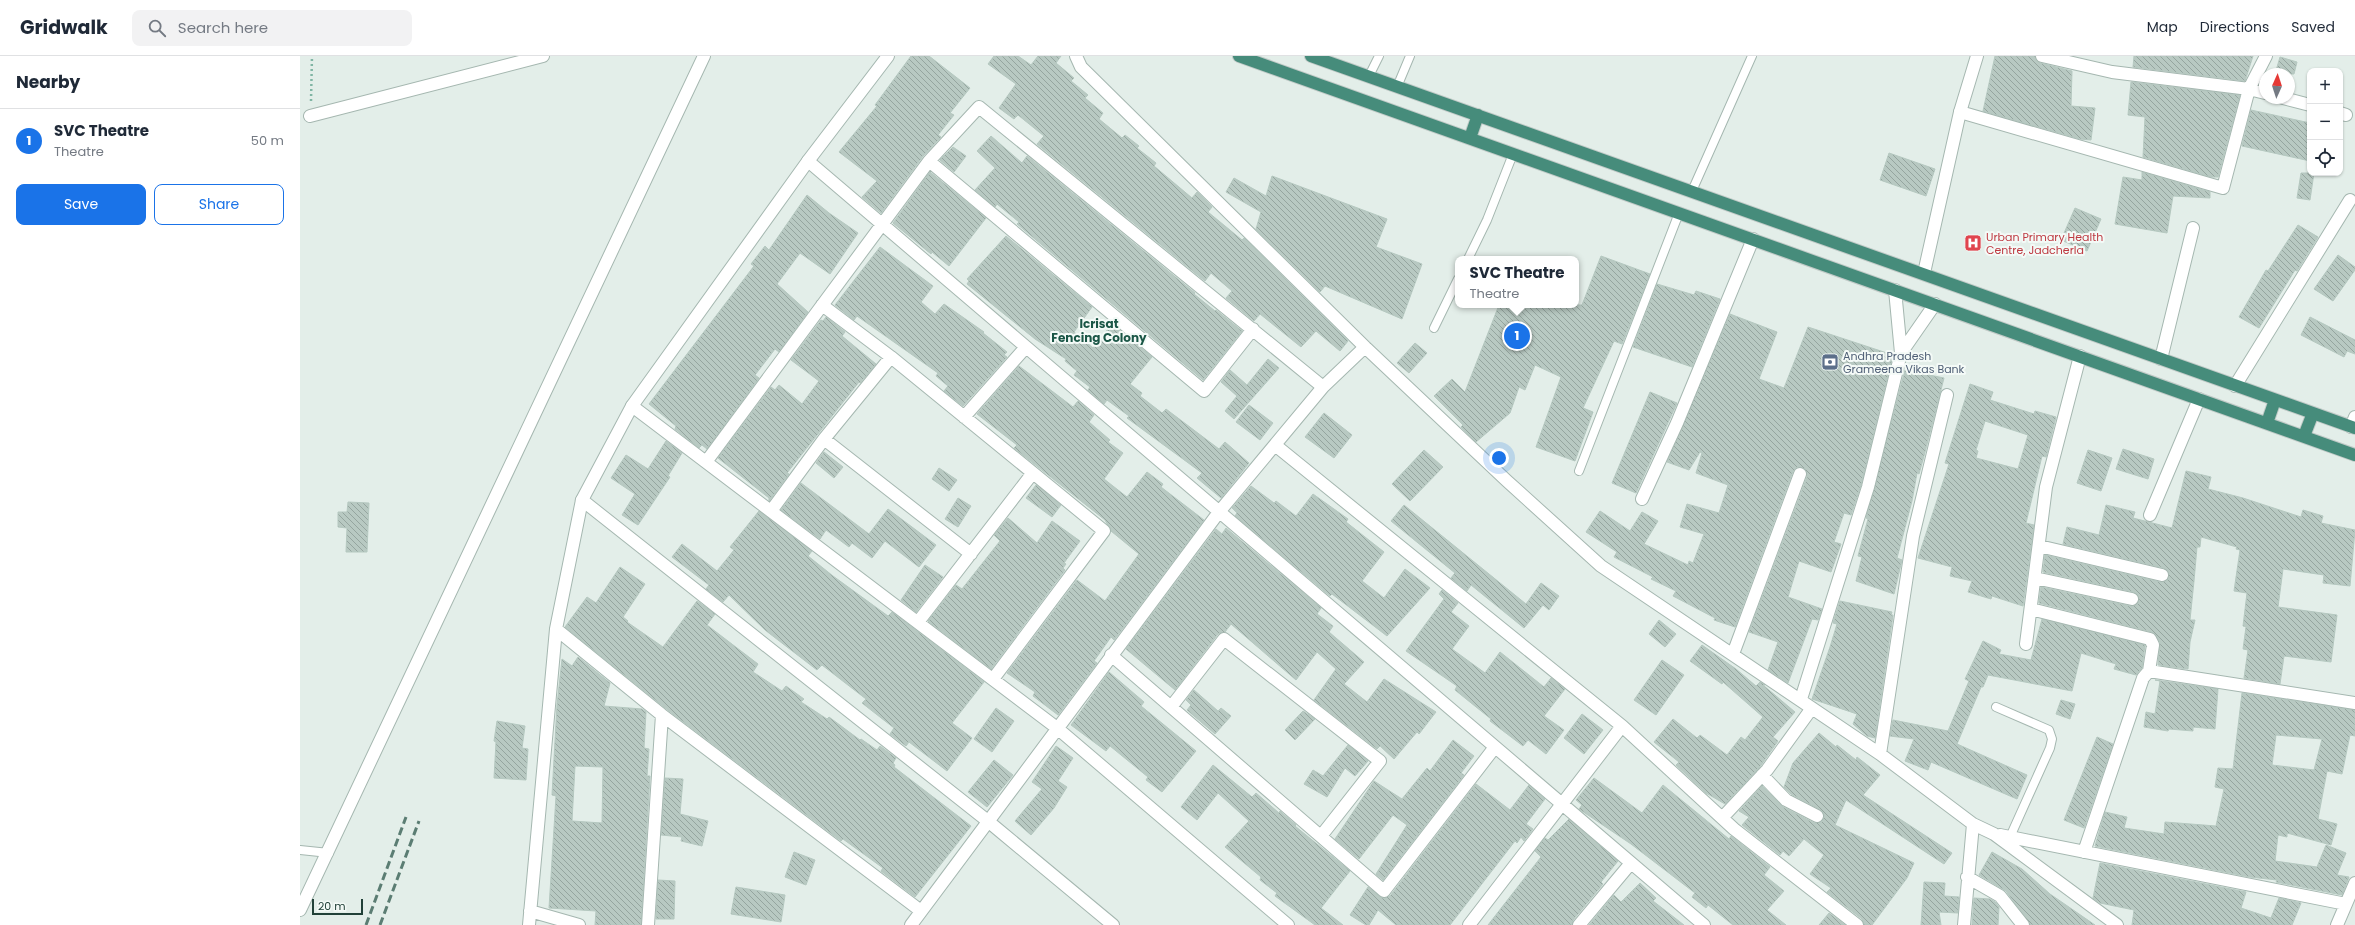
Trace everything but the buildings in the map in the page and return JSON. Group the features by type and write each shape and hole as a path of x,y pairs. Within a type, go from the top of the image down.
{"highway":[{"path":"1239,56 2355,455"},
{"path":"1311,56 1924,273 2275,400 2313,413 2354,424"},
{"path":"1470,138 1478,115"},
{"path":"2267,423 2275,400"},
{"path":"2304,436 2313,413"}],"street":[{"path":"310,116 543,56"},
{"path":"300,910 329,853 704,56"},
{"path":"529,925 556,629 582,500 632,406 808,161 888,56"},
{"path":"1076,56 1081,67 1365,348 1507,481 1601,566 1801,699 1880,754 1973,824 1994,834 2117,925"},
{"path":"1924,273 1960,112 1977,56"},
{"path":"2042,56 2112,72 2259,92"},
{"path":"1960,112 2223,188 2249,89 2266,56"},
{"path":"2295,101 2307,104"},
{"path":"706,462 929,161 979,107 1253,329 1322,387"},
{"path":"808,161 1704,925"},
{"path":"929,161 1204,391 1253,329"},
{"path":"2236,386 2350,200"},
{"path":"2161,359 2193,228"},
{"path":"1642,499 1677,423 1753,239"},
{"path":"1801,699 1868,487 1901,353 1895,290"},
{"path":"1901,353 1935,304"},
{"path":"822,305 891,357 1032,474 1104,531 993,679"},
{"path":"964,417 1026,347"},
{"path":"911,925 1219,512 1322,387 1365,348"},
{"path":"2026,644 2046,487 2080,356"},
{"path":"771,511 824,440 891,357"},
{"path":"1880,754 1913,536 1948,395"},
{"path":"2150,515 2199,399"},
{"path":"632,406 1057,728 1288,925"},
{"path":"824,440 970,554"},
{"path":"1275,445 1622,726 1722,818 1857,925"},
{"path":"918,622 1032,474"},
{"path":"1733,654 1800,474"},
{"path":"582,500 989,822 1111,924"},
{"path":"2039,546 2162,575"},
{"path":"2035,578 2132,600"},
{"path":"2031,609 2146,638 2154,645 2149,671 2143,678 2084,852"},
{"path":"556,629 662,716 921,911"},
{"path":"1171,706 1224,639 1380,761 1321,836"},
{"path":"1111,655 1384,891 1495,747"},
{"path":"2149,671 2355,703"},
{"path":"1722,818 1762,775 1812,708"},
{"path":"648,925 662,716"},
{"path":"1469,925 1622,726"},
{"path":"1762,775 1786,800 1817,816"},
{"path":"1964,925 1967,877 1973,824"},
{"path":"1994,834 2346,904"},
{"path":"1579,925 1631,863"},
{"path":"1967,877 2000,896 2023,925"},
{"path":"2337,925 2354,887"},
{"path":"530,911 579,925"}],"lane":[{"path":"1369,76 1379,56"},
{"path":"1397,87 1410,56"},
{"path":"1692,191 1752,56"},
{"path":"1469,256 1487,220 1513,154"},
{"path":"1579,472 1679,213"},
{"path":"1434,328 1455,285"},
{"path":"1996,707 2049,730 2052,739 2050,748 2010,838"},
{"path":"300,850 329,853"}],"path":[{"path":"310,116 312,56"}],"railway":[{"path":"366,925 406,817"},
{"path":"380,925 419,821"}],"place":[{"name":"Urban Primary Health Centre, Jadcherla","path":"1973,243"},
{"name":"SVC Theatre","path":"1517,336"},
{"name":"Andhra Pradesh Grameena Vikas Bank","path":"1830,362"}],"district":[{"name":"Icrisat Fencing Colony","path":"1099,331"}]}
